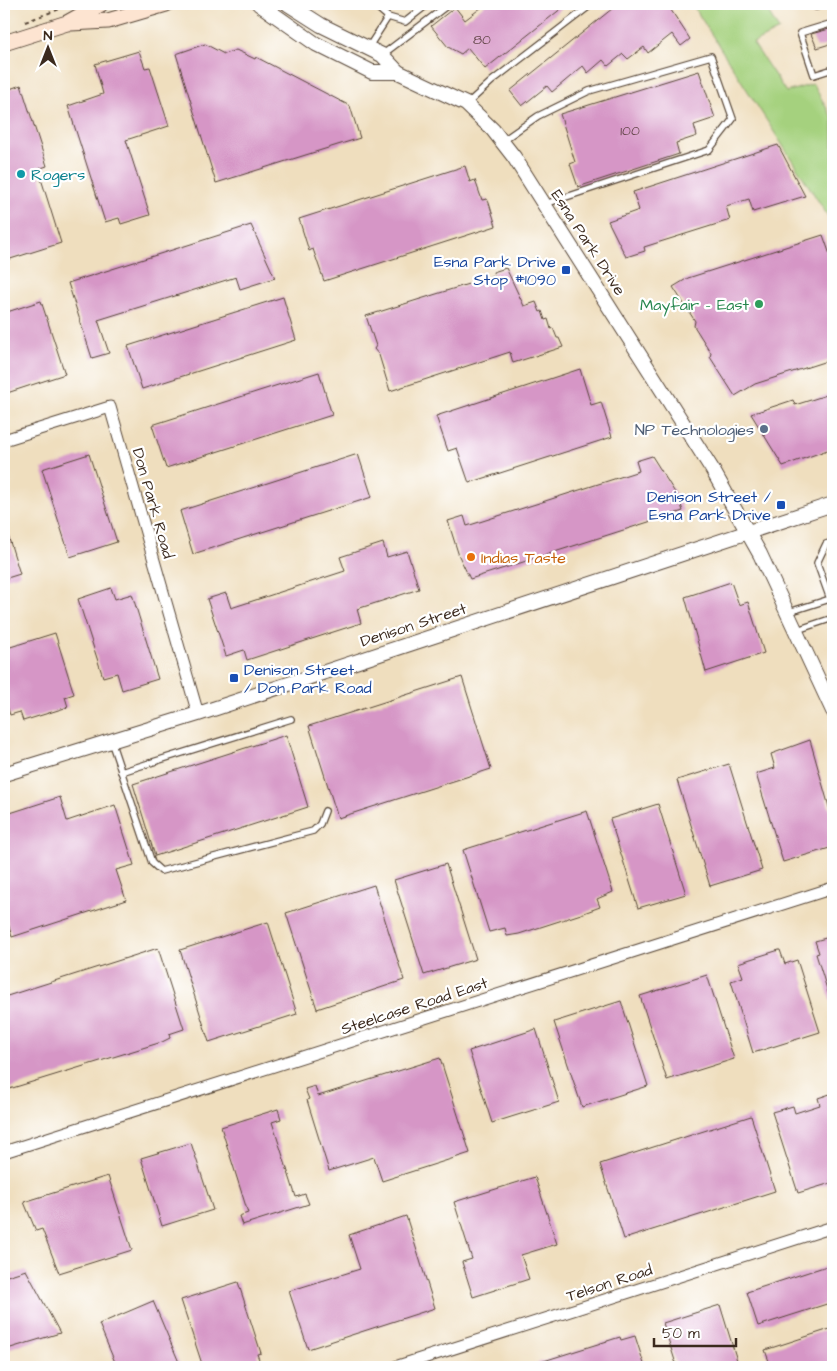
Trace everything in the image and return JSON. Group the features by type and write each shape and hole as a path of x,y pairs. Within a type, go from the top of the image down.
{"main road":[{"path":"4,43 67,23 101,4"},
{"path":"67,23 108,21 166,4"}],"street":[{"name":"Esna Park Drive","path":"259,4 316,44 372,72 398,72"},
{"name":"Esna Park Drive","path":"288,4 321,25 382,55 398,72 466,104 482,118 502,141 712,469 748,531 789,612 833,712"},
{"path":"309,4 321,25"},
{"name":"Don Park Road","path":"4,440 110,407 198,714"},
{"name":"Denison Street","path":"4,774 198,714 833,504"},
{"name":"Steelcase Road East","path":"4,1152 833,888"},
{"name":"Telson Road","path":"395,1367 833,1227"}],"lane":[{"path":"374,4 388,17 405,22 428,4"},
{"path":"382,55 449,4"},
{"path":"466,104 492,81 592,4"},
{"path":"812,4 816,7 826,4"},
{"path":"368,48 388,17"},
{"path":"833,23 800,33 814,75 833,69"},
{"path":"502,141 538,116 589,91 711,56 733,119 709,150 543,205"},
{"path":"789,612 831,599 817,562 826,544 833,542"},
{"path":"797,630 833,618"},
{"path":"121,772 291,719"},
{"path":"110,741 152,863 161,871 313,831 320,824 325,811"}],"path":[{"path":"21,23 75,4"}],"green space":[{"path":"692,4 763,4 779,30 753,43 786,92 813,84 833,119 833,224"}],"building":[{"path":"486,4 567,4 485,69 468,48 461,54 448,47 431,26 455,7 465,20"},
{"path":"618,4 667,4 690,39 681,46 672,34 648,53 644,47 628,59 623,54 608,66 603,60 588,73 583,66 552,92 547,86 522,106 510,91"},
{"path":"833,28 833,43 817,48 811,34"},
{"path":"205,44 224,54 236,50 255,59 256,57 350,106 360,138 216,183 176,54"},
{"path":"139,51 145,68 150,67 169,126 126,140 150,215 121,224 119,218 105,222 68,106 103,94 95,64"},
{"path":"699,71 715,118 694,125 697,136 676,143 679,154 578,187 570,164 575,162 560,114"},
{"name":"Rogers","path":"21,85 47,166 38,169 61,243 4,261 4,91"},
{"path":"778,145 805,196 753,212 749,199 726,206 730,220 644,247 645,251 626,257 608,221 639,210 633,192"},
{"path":"465,166 470,182 475,180 482,200 487,199 496,226 324,281 313,249 309,251 299,219"},
{"path":"251,225 275,278 240,289 236,277 98,320 109,353 92,358 68,283"},
{"name":"Mayfair - East","path":"823,235 833,263 833,359 755,384 735,396 710,357 711,353 694,326 695,321 673,287 688,278"},
{"path":"506,268 524,306 536,302 540,312 542,311 545,320 548,319 551,329 553,328 563,347 513,363 510,352 390,391 379,355 374,349 376,346 366,316 494,276 493,272"},
{"path":"283,297 296,340 142,389 128,346"},
{"path":"41,301 65,374 4,394 4,313"},
{"path":"580,369 591,405 601,402 612,437 469,483 457,448 448,451 436,416"},
{"path":"319,372 332,415 166,468 152,425"},
{"path":"833,393 833,448 783,466 751,414 793,400 795,405"},
{"path":"89,454 117,542 70,557 42,469"},
{"path":"358,454 372,497 193,554 180,511"},
{"path":"652,456 679,499 683,511 470,579 459,556 448,521 464,516 467,526 639,471 636,461"},
{"path":"4,529 6,529 20,574 4,579"},
{"path":"383,543 387,557 407,551 419,589 357,609 361,623 247,660 244,650 226,656 207,599 226,593 231,608 345,571 340,557"},
{"path":"731,582 739,605 748,602 764,653 706,672 685,597"},
{"path":"111,588 115,599 132,594 158,679 122,690 117,673 103,677 78,599"},
{"path":"55,633 74,694 65,697 68,707 23,721 20,712 10,715 4,696 4,649"},
{"path":"462,677 491,769 338,818 309,726"},
{"path":"286,735 308,807 155,856 133,784"},
{"path":"810,740 831,814 833,814 833,847 783,862 756,774 775,768 771,754"},
{"path":"729,764 762,870 710,886 677,780"},
{"path":"60,797 67,821 115,805 134,865 116,870 126,900 12,937 4,910 4,815"},
{"path":"658,804 686,894 638,908 610,819"},
{"path":"587,811 613,892 597,899 600,907 519,934 507,936 505,928 489,932 463,850"},
{"path":"446,864 476,959 424,975 394,880"},
{"path":"374,885 404,980 317,1009 286,913"},
{"path":"268,922 297,1014 209,1042 180,950"},
{"path":"833,936 833,1002 831,1002 816,954 819,953 815,941"},
{"path":"158,948 184,1029 169,1034 170,1038 162,1042 6,1090 4,1084 4,997"},
{"path":"780,950 785,964 797,960 820,1032 753,1053 731,981 743,977 738,963"},
{"path":"707,975 734,1059 667,1080 640,996"},
{"path":"621,1001 648,1086 582,1107 554,1022"},
{"path":"536,1029 559,1102 492,1123 469,1051"},
{"path":"440,1058 470,1153 382,1181 374,1157 329,1171 305,1089 315,1086 318,1096"},
{"path":"833,1093 833,1179 830,1180 831,1183 798,1193 772,1112 793,1106 795,1113 820,1105 818,1098"},
{"path":"278,1109 281,1119 272,1122 296,1197 305,1194 309,1204 242,1225 239,1216 248,1213 221,1127"},
{"path":"751,1116 775,1191 624,1239 600,1164"},
{"path":"191,1143 213,1210 162,1226 141,1158"},
{"path":"108,1176 132,1250 59,1273 42,1229 36,1231 24,1202"},
{"path":"535,1177 557,1244 521,1255 529,1279 473,1297 462,1262 472,1259 454,1202"},
{"path":"406,1216 435,1308 308,1349 289,1291 360,1269 349,1235"},
{"path":"833,1264 833,1302 758,1326 747,1292"},
{"path":"26,1270 60,1333 4,1350 4,1277"},
{"path":"238,1282 261,1353 257,1354 261,1365 252,1367 203,1367 181,1300"},
{"path":"153,1301 181,1367 117,1367 99,1324"},
{"path":"720,1305 739,1367 677,1367 663,1323"},
{"path":"833,1328 833,1366 771,1367 765,1350"},
{"path":"635,1336 645,1367 532,1367 531,1365 620,1337 621,1340"}],"place":[{"name":"Rogers","path":"21,174"},
{"name":"Esna Park Drive Stop #1090","path":"566,270"},
{"name":"Mayfair - East","path":"759,304"},
{"name":"NP Technologies","path":"764,429"},
{"name":"Denison Street / Esna Park Drive","path":"781,505"},
{"name":"Indias Taste","path":"471,557"},
{"name":"Denison Street / Don Park Road","path":"234,678"}]}
